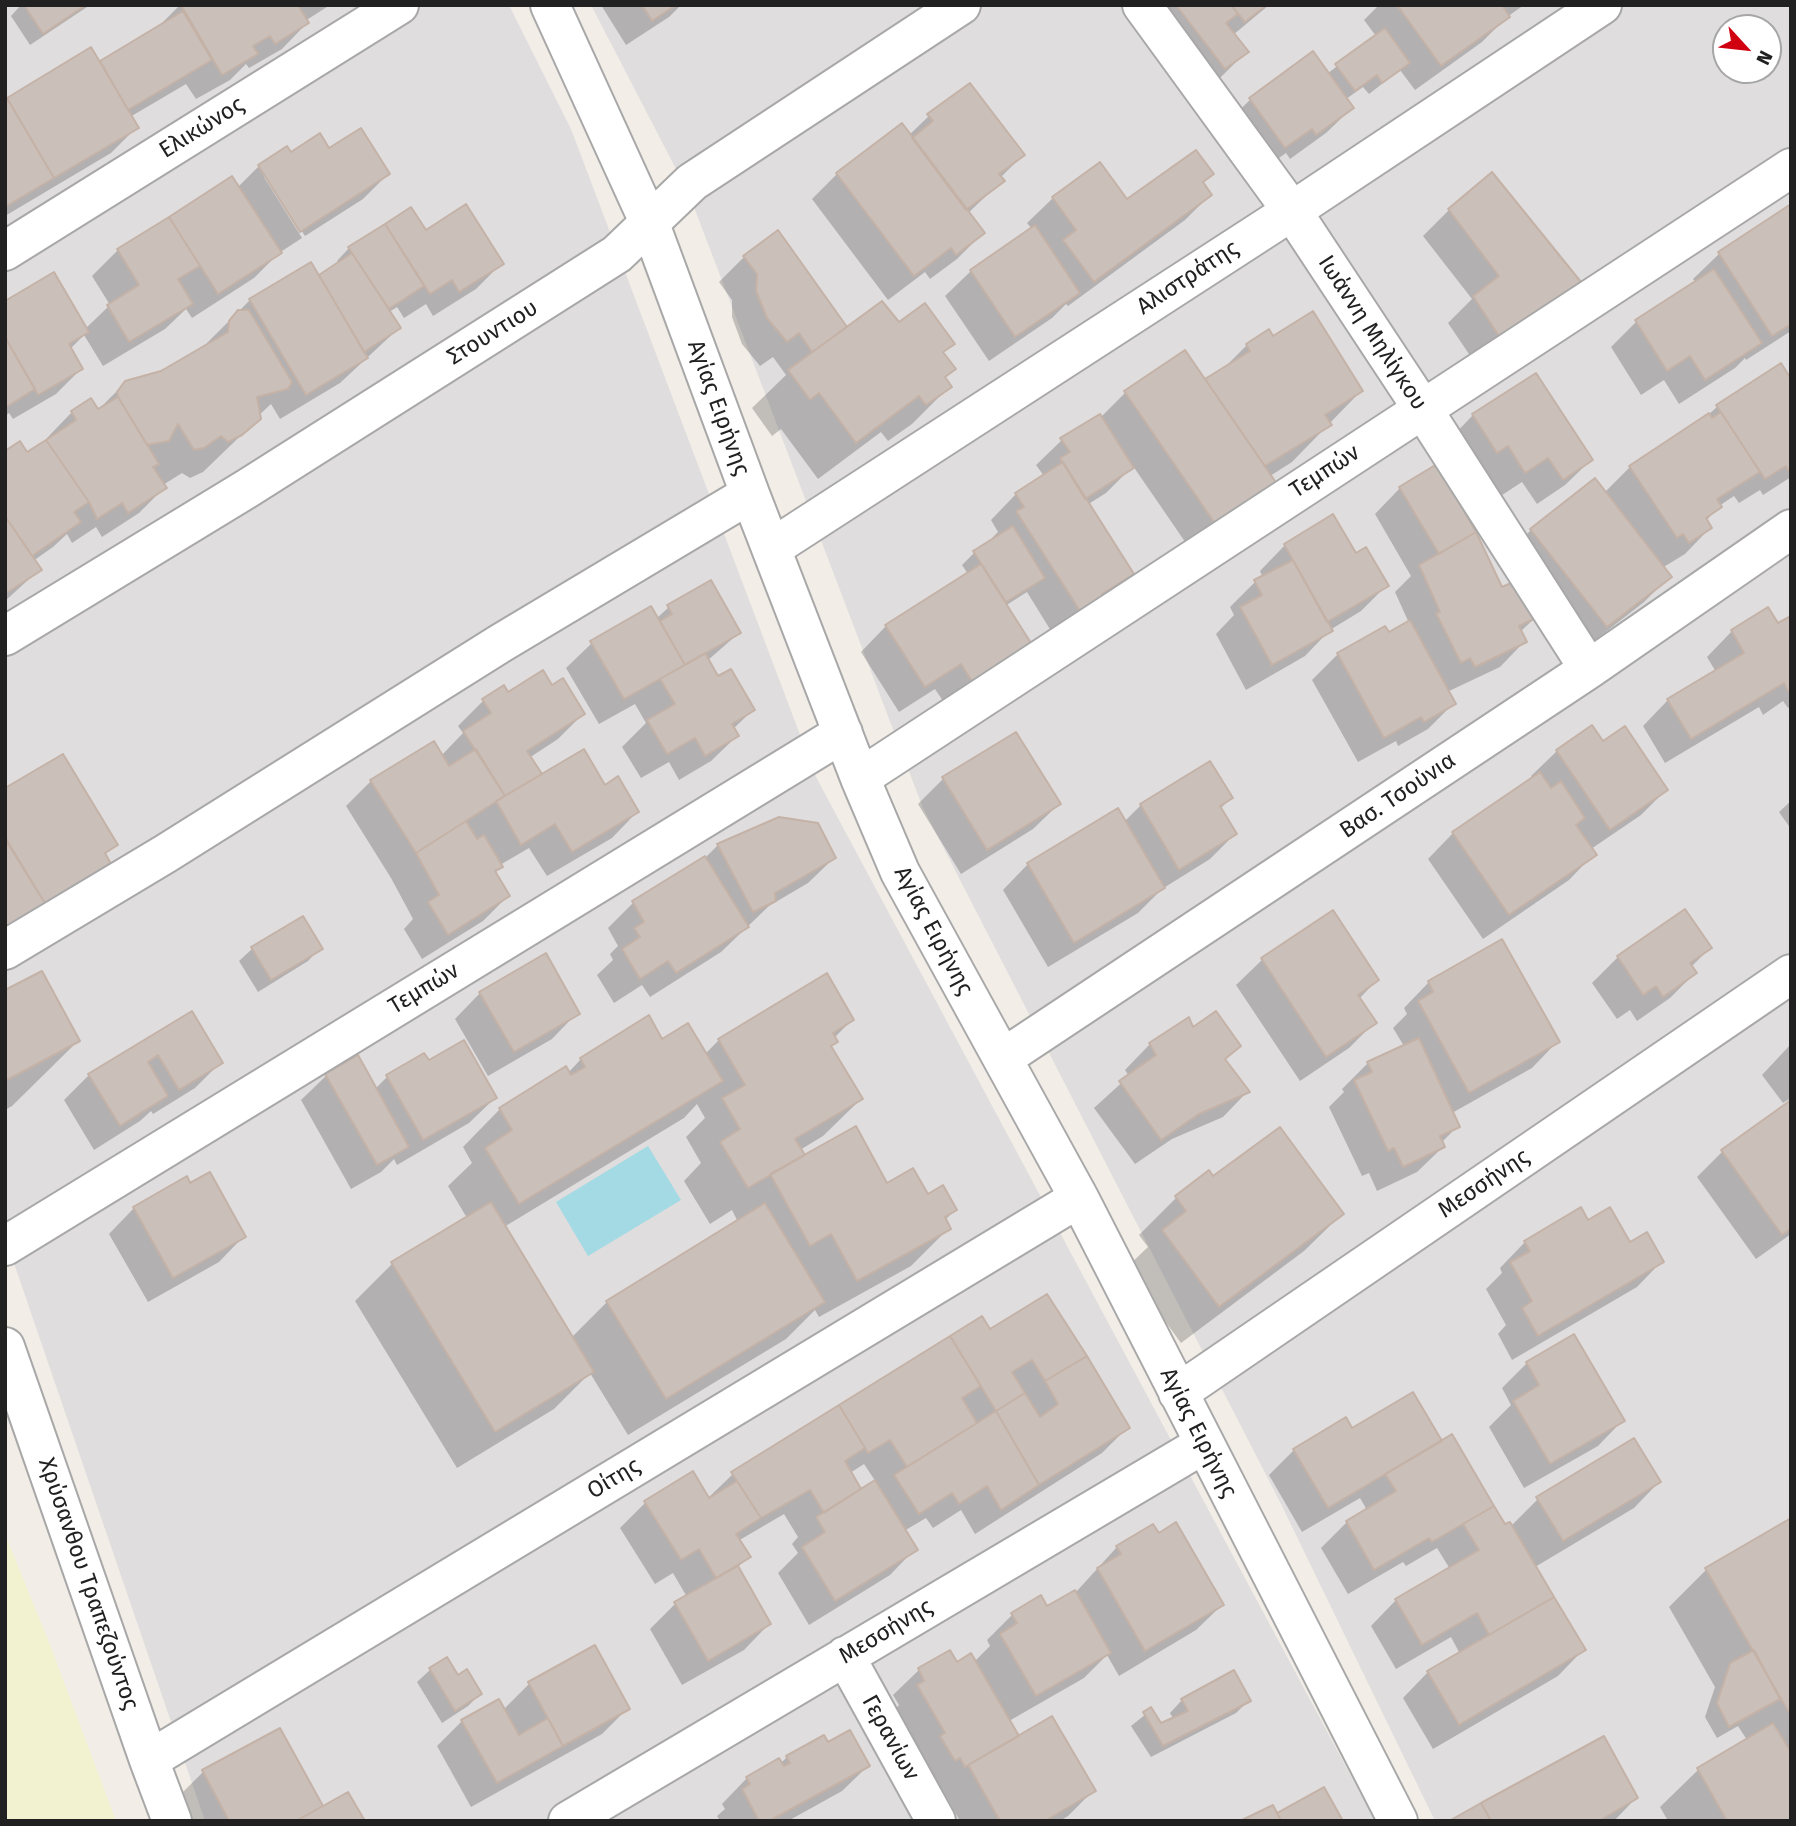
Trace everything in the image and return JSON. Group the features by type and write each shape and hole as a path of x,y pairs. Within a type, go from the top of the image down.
{"street":[{"name":"Ελικώνος","path":"5,251 399,5"},
{"name":"Αγίας Ειρήνης","path":"550,5 650,225 750,494 860,778 900,872 1079,1198 1398,1821"},
{"name":"Στουντιου","path":"5,636 248,488 617,254 692,182 961,5"},
{"name":"Ιωάννη Μηλίγκου","path":"1142,5 1292,211 1589,669"},
{"name":"Αλιστράτης","path":"772,548 1292,211 1602,5"},
{"name":"Τεμπών","path":"860,778 1791,168"},
{"path":"5,950 501,643 750,494"},
{"name":"Βασ. Τσούνια","path":"1003,1058 1589,669 1791,529"},
{"name":"Τεμπών","path":"5,1246 843,733"},
{"name":"Μεσσήνης","path":"1178,1393 1791,974"},
{"name":"Οίτης","path":"149,1760 1079,1198"},
{"name":"Χρύσανθου Τραπεζούντος","path":"5,1347 172,1821"},
{"name":"Μεσσήνης","path":"568,1821 1204,1444"},
{"name":"Γερανίων","path":"845,1656 936,1821"}],"shaded area":[{"path":"5,5 509,5 571,129 816,777 1375,1821 205,1821 5,1237"},
{"path":"591,5 1791,5 1791,1821 1435,1821 1279,1500 923,808 689,194"}],"green space":[{"path":"5,1534 50,1645 116,1821 5,1821"}],"water":[{"path":"648,1146 681,1200 588,1256 556,1202"}],"building":[{"path":"24,5 86,5 43,34"},
{"path":"181,5 298,5 309,23 275,44 270,36 253,46 258,54 222,75"},
{"path":"642,5 676,5 652,21"},
{"path":"1176,5 1231,5 1238,14 1226,23 1249,52 1225,69"},
{"path":"1231,5 1267,5 1245,22"},
{"path":"1397,5 1502,5 1510,17 1441,66"},
{"path":"183,11 212,60 128,110 100,61"},
{"path":"1385,28 1410,63 1382,83 1377,75 1355,91 1335,64"},
{"path":"91,47 139,128 54,178 7,98"},
{"path":"1313,51 1354,108 1316,135 1312,129 1285,148 1249,98"},
{"path":"970,83 1025,155 999,174 1005,181 966,210 912,138 933,121 927,114"},
{"path":"8,100 54,178 5,207 5,102"},
{"path":"902,123 985,233 956,255 951,248 914,276 836,173"},
{"path":"361,128 390,174 300,232 258,165 287,146 291,152 320,133 329,148"},
{"path":"1196,150 1214,174 1203,182 1212,195 1094,282 1063,240 1076,230 1052,197 1100,162 1127,199"},
{"path":"1492,172 1581,282 1499,336 1473,296 1499,276 1448,209"},
{"path":"232,176 282,253 218,294 169,217"},
{"path":"466,204 504,264 459,292 452,280 430,294 385,224 411,207 426,230"},
{"path":"1791,204 1791,324 1772,336 1718,252"},
{"path":"169,217 200,266 178,279 193,304 129,342 107,305 139,285 117,249"},
{"path":"385,224 424,286 389,309 348,247"},
{"path":"1035,225 1080,293 1015,337 970,270"},
{"path":"778,230 847,327 812,352 799,333 787,342 767,318 756,291 757,274 743,256"},
{"path":"352,253 401,328 364,352 319,275"},
{"path":"311,262 368,358 306,395 249,299"},
{"path":"1714,269 1762,343 1705,380 1690,356 1667,371 1635,320"},
{"path":"54,272 89,332 69,344 83,369 38,395 5,337 5,301"},
{"path":"882,301 899,322 925,303 955,344 943,352 956,369 945,377 952,387 926,405 919,396 856,443 819,393 810,400 788,370"},
{"path":"238,310 249,310 292,382 288,389 257,397 261,419 242,435 228,442 221,436 204,448 194,450 178,424 169,441 147,445 117,392 125,381 161,371 228,332 229,321"},
{"path":"1313,311 1363,391 1325,415 1332,425 1265,466 1205,379 1250,351 1246,344 1269,329 1273,336"},
{"path":"5,337 35,389 5,408"},
{"path":"1185,350 1277,484 1216,525 1124,391"},
{"path":"1781,363 1791,379 1791,470 1786,466 1765,479 1716,405"},
{"path":"1536,373 1593,460 1563,480 1548,458 1525,473 1508,446 1497,453 1472,414"},
{"path":"118,397 159,464 153,467 167,488 128,513 122,503 97,519 89,502 46,440 76,420 71,411 91,398 98,409"},
{"path":"1721,412 1760,472 1717,499 1722,507 1706,518 1712,528 1689,543 1683,534 1677,538 1629,466 1709,413 1712,418"},
{"path":"1100,414 1134,468 1085,499 1060,458 1070,452 1060,438"},
{"path":"46,440 89,502 74,512 81,522 32,556 5,516 5,451 20,441 27,452"},
{"path":"1063,462 1134,574 1102,594 1106,600 1082,614 1016,511 1024,507 1015,493"},
{"path":"1437,464 1476,532 1439,554 1399,487"},
{"path":"1595,478 1672,577 1607,627 1530,529"},
{"path":"1333,514 1356,553 1366,547 1389,586 1327,622 1284,544"},
{"path":"5,516 42,570 5,594"},
{"path":"1013,526 1045,578 1006,602 973,551"},
{"path":"1476,532 1502,587 1520,579 1538,617 1519,626 1527,642 1475,667 1470,658 1461,663 1436,613 1440,612 1419,565"},
{"path":"1293,560 1333,631 1272,665 1240,607 1262,595 1254,580"},
{"path":"981,564 1036,651 977,689 961,664 925,687 885,625"},
{"path":"711,580 741,633 685,665 660,621 672,614 667,605"},
{"path":"651,606 685,665 624,699 590,641"},
{"path":"1768,607 1778,623 1791,616 1791,689 1788,691 1784,683 1691,739 1667,699 1744,653 1731,630"},
{"path":"1410,620 1456,704 1424,722 1421,717 1384,738 1337,653 1385,626 1389,632"},
{"path":"705,653 718,676 731,669 755,710 732,724 739,736 705,756 695,738 667,754 647,720 675,704 660,679"},
{"path":"543,670 552,685 563,678 585,714 527,751 542,774 505,796 463,731 491,713 482,699 504,685 508,692"},
{"path":"1592,725 1603,741 1625,726 1668,790 1610,830 1556,750"},
{"path":"1016,732 1061,804 987,850 942,777"},
{"path":"434,741 449,766 476,749 505,796 416,853 370,780"},
{"path":"584,749 605,785 618,776 639,812 572,852 555,824 521,845 496,801"},
{"path":"63,754 118,845 105,853 112,866 46,905 5,837 5,788"},
{"path":"1210,761 1233,798 1220,806 1237,834 1179,870 1140,804"},
{"path":"1540,772 1551,788 1561,781 1585,818 1576,825 1597,855 1509,915 1452,832"},
{"path":"1118,808 1165,888 1074,943 1027,863"},
{"path":"779,817 818,823 836,858 775,893 776,901 753,912 717,844"},
{"path":"466,821 477,839 484,835 503,867 495,871 510,896 448,935 428,902 439,895 416,853"},
{"path":"5,839 46,905 5,929"},
{"path":"705,856 749,927 676,973 668,961 640,979 622,949 640,937 634,928 644,922 632,901"},
{"path":"1685,909 1712,948 1690,963 1697,973 1663,997 1656,986 1643,995 1617,956"},
{"path":"1333,910 1379,980 1358,995 1377,1023 1326,1057 1261,958"},
{"path":"303,916 323,949 271,980 251,947"},
{"path":"1502,939 1560,1042 1469,1093 1418,1001 1433,992 1428,981"},
{"path":"546,953 580,1014 514,1052 479,992"},
{"path":"42,971 80,1041 5,1081 5,990"},
{"path":"827,973 854,1020 833,1033 838,1042 831,1046 863,1099 795,1139 805,1155 748,1188 720,1142 740,1129 722,1098 745,1085 718,1039"},
{"path":"192,1011 223,1063 179,1090 158,1055 148,1062 168,1096 120,1126 88,1074"},
{"path":"1216,1011 1241,1046 1225,1059 1250,1092 1199,1114 1161,1140 1119,1081 1156,1055 1149,1043 1189,1017 1193,1027"},
{"path":"649,1015 662,1039 688,1023 723,1081 519,1204 485,1148 512,1130 499,1108 566,1066 571,1075 585,1067 580,1058"},
{"path":"1419,1038 1460,1127 1440,1136 1445,1147 1403,1167 1394,1148 1388,1151 1354,1080 1372,1072 1367,1062"},
{"path":"464,1040 497,1098 423,1140 386,1075 424,1053 429,1060"},
{"path":"358,1055 409,1147 377,1165 325,1074"},
{"path":"1791,1100 1791,1229 1782,1235 1721,1150"},
{"path":"856,1126 887,1183 913,1168 928,1194 943,1185 957,1210 945,1217 951,1229 857,1281 831,1234 810,1246 770,1174"},
{"path":"1280,1127 1344,1214 1219,1307 1162,1230 1186,1211 1175,1196 1209,1170 1213,1176"},
{"path":"210,1172 246,1237 173,1278 133,1207 187,1176 190,1183"},
{"path":"491,1202 594,1372 495,1432 391,1262"},
{"path":"765,1203 825,1302 666,1399 606,1301"},
{"path":"1581,1207 1588,1220 1610,1207 1630,1242 1647,1232 1664,1262 1538,1336 1522,1308 1532,1301 1510,1262 1530,1251 1524,1241"},
{"path":"1047,1294 1087,1356 1045,1381 1032,1360 1012,1372 1025,1393 996,1411 950,1336 982,1316 990,1329"},
{"path":"1574,1334 1625,1421 1550,1464 1513,1401 1539,1385 1526,1362"},
{"path":"950,1336 981,1386 962,1398 977,1423 907,1467 890,1440 868,1453 839,1405"},
{"path":"1087,1356 1130,1428 1039,1485 996,1411 1025,1393 1040,1417 1058,1404 1045,1381"},
{"path":"1413,1392 1442,1441 1328,1508 1293,1449 1346,1417 1352,1428"},
{"path":"839,1405 865,1448 845,1461 861,1489 824,1513 810,1490 761,1518 731,1472"},
{"path":"996,1411 1039,1485 1001,1510 987,1486 959,1504 952,1493 919,1514 894,1475"},
{"path":"1452,1434 1494,1506 1432,1542 1429,1538 1374,1570 1346,1521 1396,1491 1385,1474"},
{"path":"1634,1438 1661,1482 1563,1541 1536,1497"},
{"path":"693,1471 709,1498 737,1481 761,1518 736,1534 751,1557 716,1578 699,1549 681,1560 644,1501"},
{"path":"875,1480 918,1550 835,1601 802,1547 825,1532 816,1517"},
{"path":"1494,1506 1505,1524 1510,1522 1554,1597 1489,1635 1477,1613 1422,1645 1395,1599 1479,1550 1463,1524"},
{"path":"1791,1518 1791,1716 1705,1568"},
{"path":"1176,1522 1224,1605 1145,1651 1097,1568 1121,1554 1116,1546 1153,1524 1159,1533"},
{"path":"738,1566 771,1624 708,1661 674,1602"},
{"path":"1075,1590 1111,1653 1036,1696 1000,1634 1017,1623 1011,1613 1041,1595 1047,1606"},
{"path":"1554,1597 1586,1650 1459,1725 1427,1671"},
{"path":"595,1645 630,1709 563,1746 528,1682"},
{"path":"950,1650 957,1662 971,1653 1019,1736 965,1767 960,1758 955,1761 940,1736 945,1733 917,1685 924,1681 918,1668"},
{"path":"1754,1650 1780,1699 1729,1727 1717,1703 1730,1663"},
{"path":"447,1657 458,1675 467,1669 482,1694 455,1711 429,1668"},
{"path":"1234,1670 1251,1701 1163,1746 1143,1712 1151,1707 1161,1723 1188,1711 1181,1699"},
{"path":"499,1699 519,1735 548,1718 563,1746 497,1783 461,1720"},
{"path":"1052,1716 1096,1791 1045,1821 1000,1821 968,1765"},
{"path":"1773,1723 1791,1752 1791,1821 1727,1821 1697,1768"},
{"path":"280,1728 323,1806 296,1821 229,1821 202,1770"},
{"path":"850,1730 870,1766 769,1821 759,1821 742,1789 750,1784 746,1777 779,1758 784,1766 790,1763 786,1756 824,1735 828,1742"},
{"path":"1604,1736 1638,1798 1599,1821 1491,1821 1481,1803"},
{"path":"1324,1787 1343,1821 1281,1821 1277,1813"},
{"path":"348,1792 365,1821 296,1821 323,1806"},
{"path":"1481,1803 1491,1821 1449,1821"},
{"path":"1273,1805 1281,1821 1240,1821"}]}
